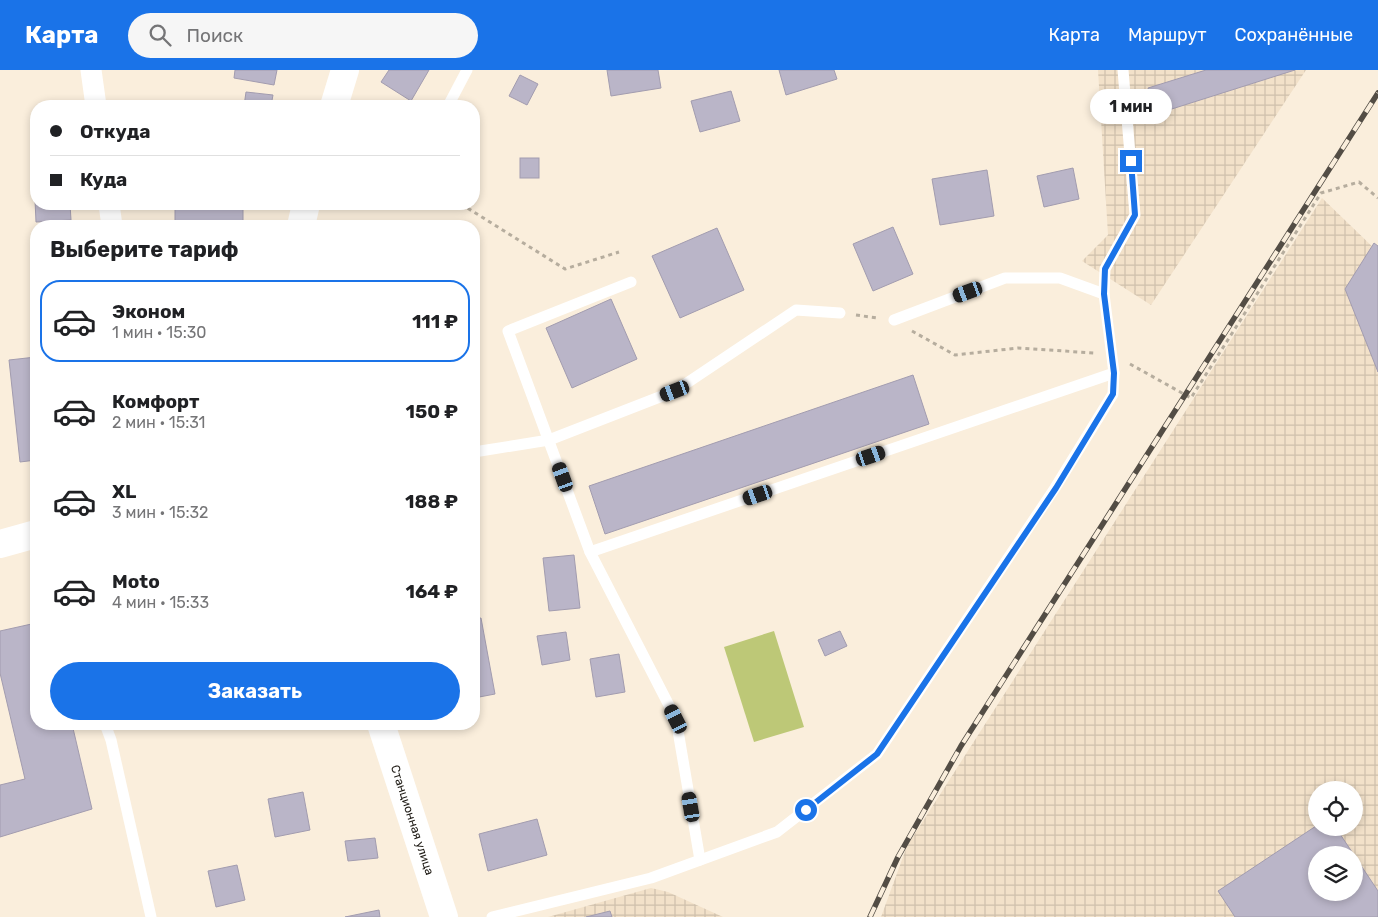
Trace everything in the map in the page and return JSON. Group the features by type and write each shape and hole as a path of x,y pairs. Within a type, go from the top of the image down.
{"main road":[{"path":"336,100 345,70"},
{"path":"0,544 30,536"},
{"name":"Станционная улица","path":"383,730 444,917"}],"street":[{"path":"91,70 95,100"}],"lane":[{"path":"451,100 466,70"},
{"path":"492,917 651,878 777,832 877,754 1056,488 1113,394 1114,373 1104,294 1105,269 1135,215 1123,70"},
{"path":"894,320 1005,278 1060,278 1104,294"},
{"path":"631,282 508,331 590,552 676,719 700,860"},
{"path":"480,451 549,440 675,391 796,310 840,313"},
{"path":"590,552 1114,373"},
{"path":"108,730 150,917"}],"path":[{"path":"840,313 894,320 955,356 1018,348 1111,354 1191,398 1321,193 1359,182 1378,198"},
{"path":"471,210 565,269 619,252"}],"shaded area":[{"path":"1098,70 1306,70 1151,305 1082,261 1108,235"},
{"path":"1322,198 1378,252 1378,917 881,917 907,846"},
{"path":"651,888 668,892 723,917 548,917"}],"green space":[{"path":"774,631 804,727 754,742 724,647"}],"building":[{"path":"235,70 277,70 274,85 234,78"},
{"path":"389,70 429,70 412,100 381,82"},
{"path":"607,70 658,70 661,88 611,96"},
{"path":"779,70 834,70 837,79 786,95"},
{"path":"1206,70 1295,70 1156,114 1148,88"},
{"path":"520,75 538,84 527,105 509,96"},
{"path":"731,91 740,121 700,132 691,101"},
{"path":"246,92 273,95 272,100 245,100"},
{"path":"520,158 539,158 539,178 520,178"},
{"path":"1073,168 1079,199 1044,207 1037,176"},
{"path":"987,170 994,216 940,225 932,179"},
{"path":"35,210 70,210 71,220 36,220"},
{"path":"175,210 243,210 243,220 175,220"},
{"path":"893,227 913,274 873,291 853,244"},
{"path":"717,228 744,290 680,318 652,256"},
{"path":"1374,243 1378,246 1378,372 1345,289"},
{"path":"611,299 637,359 572,388 546,328"},
{"path":"30,358 30,461 20,462 9,360"},
{"path":"913,375 929,424 605,534 589,486"},
{"path":"574,555 580,608 549,611 543,558"},
{"path":"480,618 495,694 480,697"},
{"path":"30,624 30,730 73,730 92,809 0,837 0,785 25,779 0,673 0,631"},
{"path":"840,631 847,646 825,656 818,640"},
{"path":"566,632 570,660 542,665 537,636"},
{"path":"619,654 625,692 596,697 590,659"},
{"path":"303,792 310,830 275,837 268,799"},
{"path":"537,819 547,855 488,871 479,834"},
{"path":"1308,831 1308,836 1341,836 1348,846 1308,846 1308,901 1363,901 1363,868 1378,891 1378,917 1235,917 1218,891"},
{"path":"375,838 378,858 348,861 345,841"},
{"path":"237,865 245,900 216,907 208,871"},
{"path":"379,910 380,917 345,917"},
{"path":"610,911 612,917 586,917"}],"railway":[{"path":"870,917 898,857 961,746 1378,93"}],"route":[{"path":"806,810 877,754 1056,488 1113,394 1114,373 1104,294 1105,269 1135,215 1131,161"}]}
